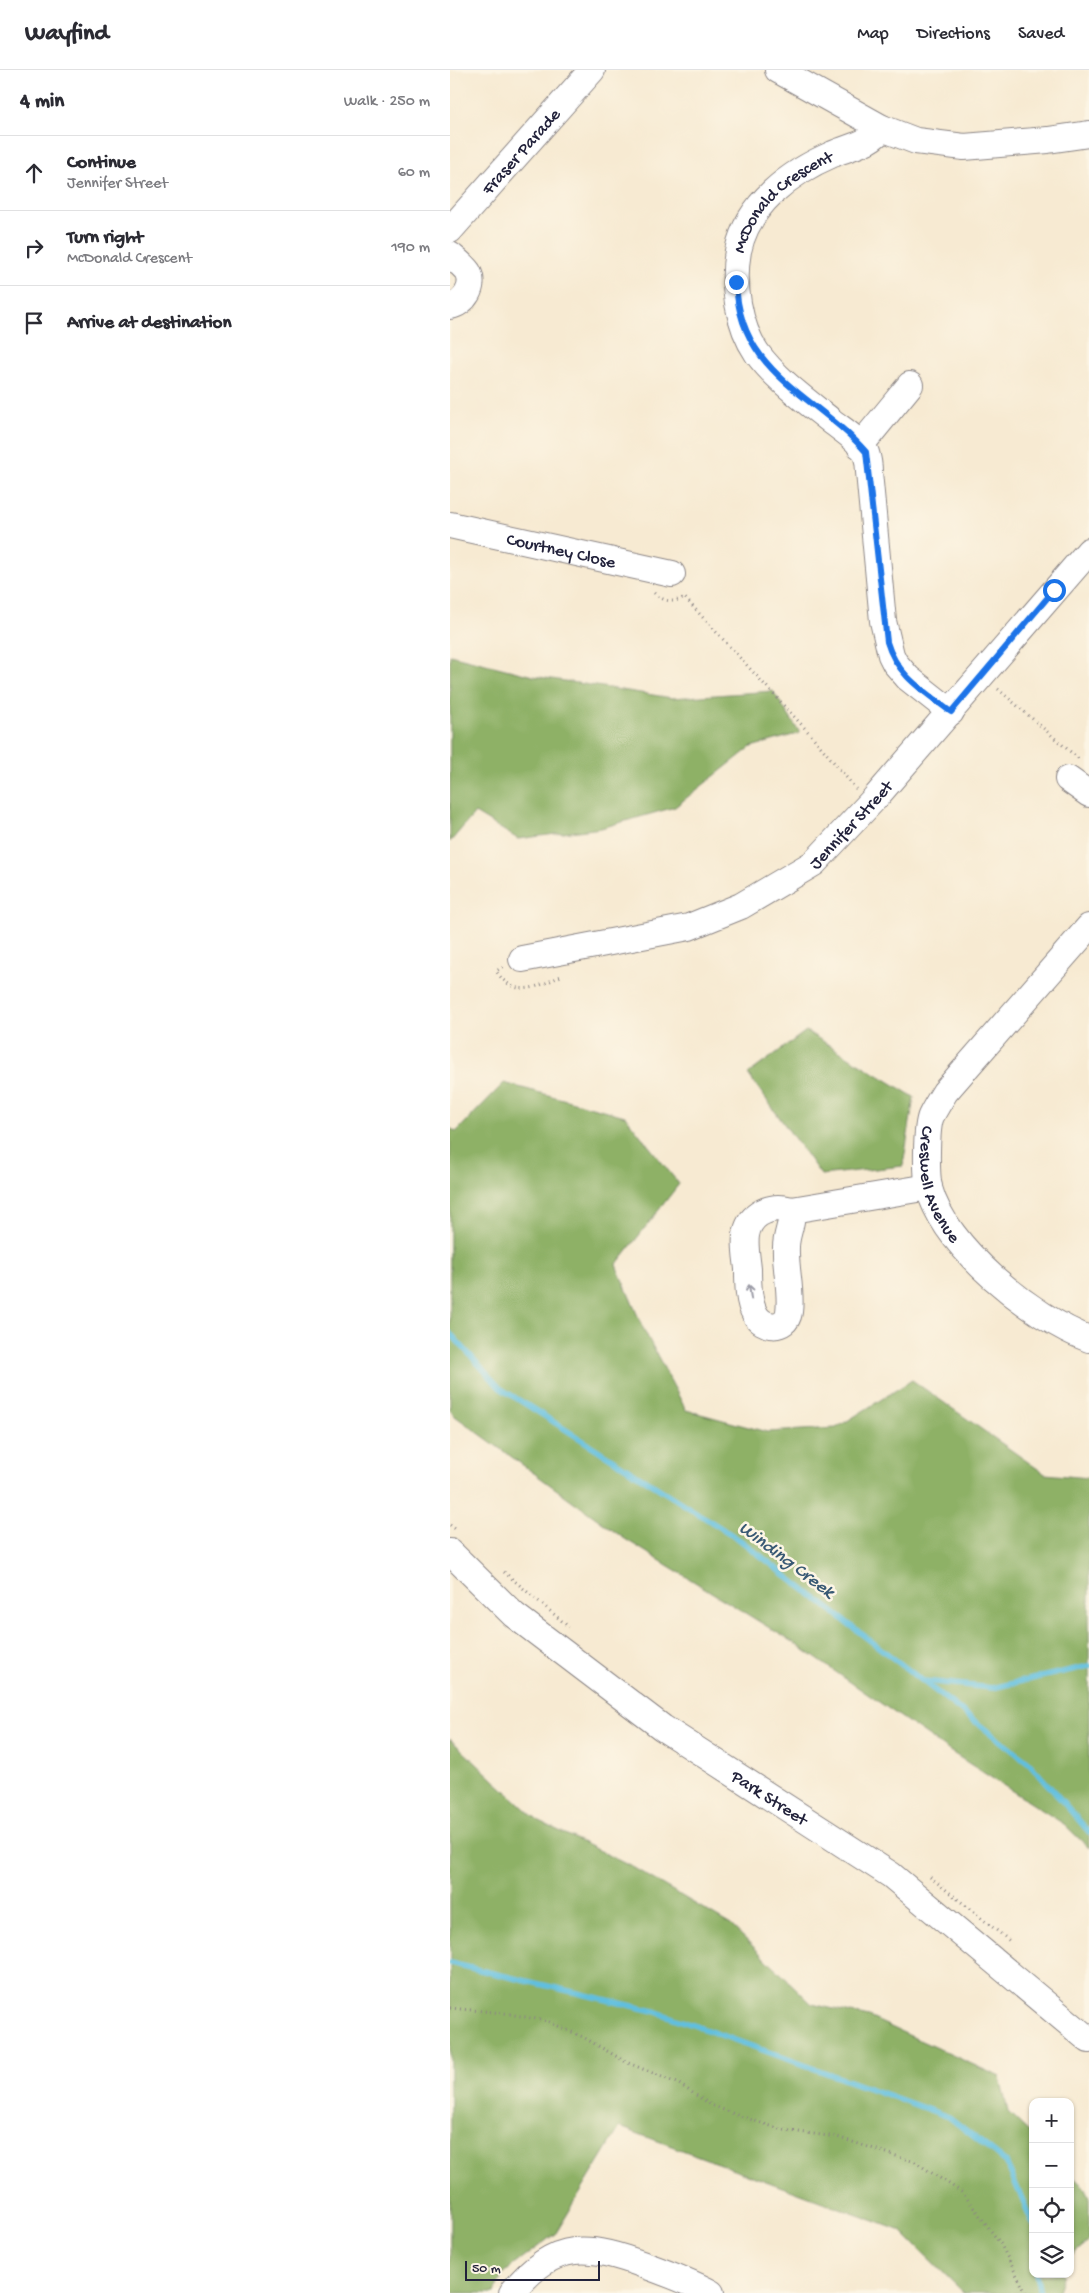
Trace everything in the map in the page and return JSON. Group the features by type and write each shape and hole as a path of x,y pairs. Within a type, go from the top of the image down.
{"street":[{"name":"Fraser Parade","path":"450,230 592,70"},
{"path":"778,70 882,128 930,144 964,147 1048,140 1089,134"},
{"name":"McDonald Crescent","path":"882,128 876,137 795,173 760,205 740,240 737,257 737,300 756,352 792,388 866,452 870,472 884,621 891,655 895,663 908,678 951,712"},
{"path":"450,255 469,274 471,283 468,294 462,301 450,306"},
{"path":"860,446 910,384"},
{"name":"Courtney Close","path":"450,525 672,574"},
{"name":"Jennifer Street","path":"522,959 688,927 742,906 814,863 876,797 951,712 1089,550"},
{"path":"1075,771 1089,794"},
{"name":"Creswell Avenue","path":"1089,927 945,1092 931,1117 927,1140 929,1187 945,1222 978,1264 1029,1305 1070,1332 1089,1339"},
{"path":"792,1210 929,1187"},
{"name":"Park Street","path":"457,1545 514,1615 664,1728 891,1875 1089,2040"},
{"path":"512,2293 532,2272 549,2260 565,2253 580,2250 594,2250 616,2255 711,2293"}],"path":[{"path":"648,589 664,601 672,602 684,597 812,736 858,792 855,796"},
{"path":"999,688 1075,771"},
{"path":"450,1524 457,1545"},
{"path":"499,1568 571,1628"},
{"path":"929,1876 1011,1942"},
{"path":"450,2008 547,2021 583,2037 626,2062 679,2084 711,2105 737,2115 784,2130 837,2137 915,2162 963,2193 1000,2244 1026,2293"}],"green space":[{"path":"450,655 533,676 672,698 773,691 800,733 751,747 675,807 601,828 518,839 475,813 450,842"},
{"path":"806,1031 914,1097 903,1166 821,1175 748,1074"},
{"path":"504,1083 625,1116 679,1184 616,1265 643,1328 686,1410 767,1432 836,1428 912,1380 1045,1474 1089,1478 1089,1848 1064,1824 951,1752 794,1643 625,1539 455,1416 450,1410 450,1128 456,1132"},
{"path":"450,1739 537,1820 634,1868 731,1925 812,2004 869,2017 1000,2077 1008,2112 1029,2132 1029,2278 1063,2278 1057,2293 964,2293 901,2231 620,2127 556,2233 503,2273 494,2293 450,2293"},
{"path":"1074,2178 1085,2188 1089,2199 1089,2241 1074,2254"}],"waterway":[{"name":"Winding Creek","path":"450,1333 500,1388 740,1540 1029,1763 1089,1832"},
{"path":"924,1681 992,1688 1089,1666"},
{"path":"450,1963 654,2011 949,2117 1006,2162 1029,2215"},
{"path":"1037,2278 1040,2293"}],"route":[{"path":"736,282 737,300 756,352 792,388 866,452 870,472 887,642 895,663 908,678 951,712 1054,590"}]}
